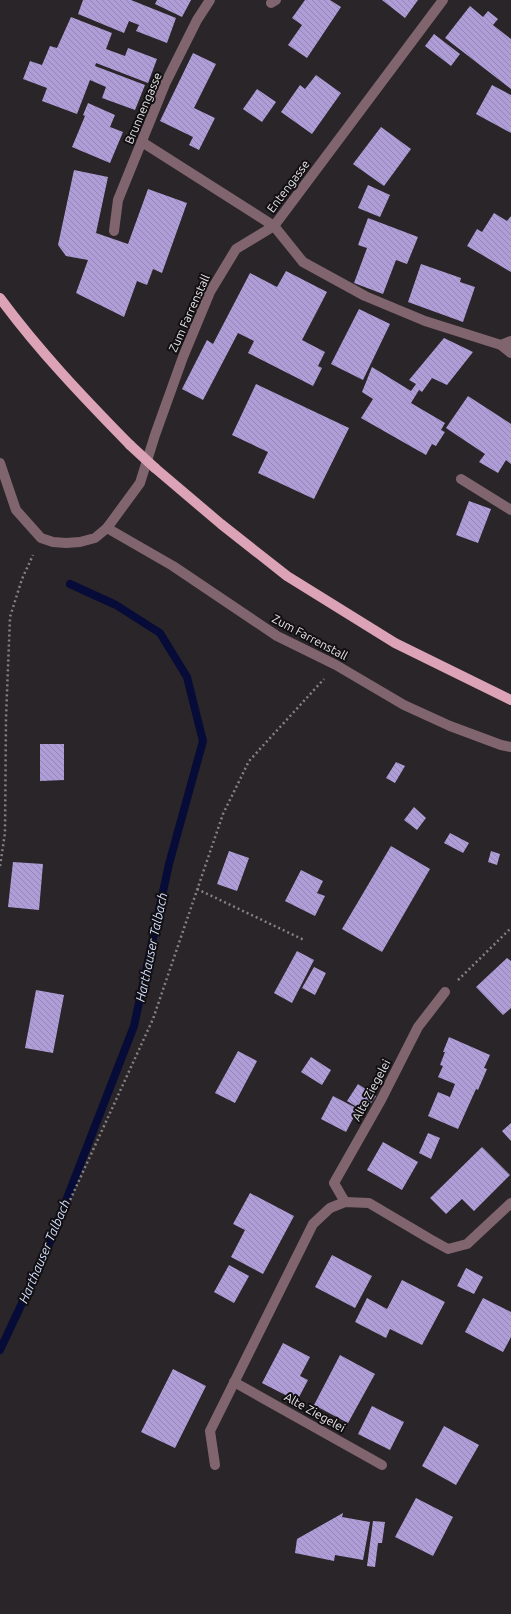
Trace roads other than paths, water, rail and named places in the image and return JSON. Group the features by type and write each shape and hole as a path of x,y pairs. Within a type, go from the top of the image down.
{"main road":[{"path":"0,298 22,328 130,445 221,524 287,576 395,643 511,700"}],"street":[{"name":"Brunnengasse","path":"114,231 118,200 165,84 197,20 210,0"},
{"name":"Entengasse","path":"443,0 274,226 303,262 365,296 424,321 501,345 511,353"},
{"path":"142,142 274,226"},
{"name":"Zum Farrenstall","path":"0,463 16,510 41,538 66,544 80,542 95,538 107,528 140,483 183,357 210,292 236,249 274,226"},
{"path":"501,345 511,341"},
{"path":"461,479 511,510"},
{"name":"Zum Farrenstall","path":"107,528 139,545 173,566 277,636 336,665 404,705 450,726 501,745 511,747"},
{"name":"Alte Ziegelei","path":"345,1202 334,1182 381,1100 418,1027 445,992"},
{"path":"215,1465 210,1431 313,1224 330,1208 345,1202 369,1203 448,1249 467,1244 511,1203"},
{"name":"Alte Ziegelei","path":"234,1382 382,1465"}],"waterway":[{"name":"Harthauser Talbach","path":"0,1350 46,1252 134,1026 169,864 203,741 187,677 160,633 116,605 70,584"}]}
